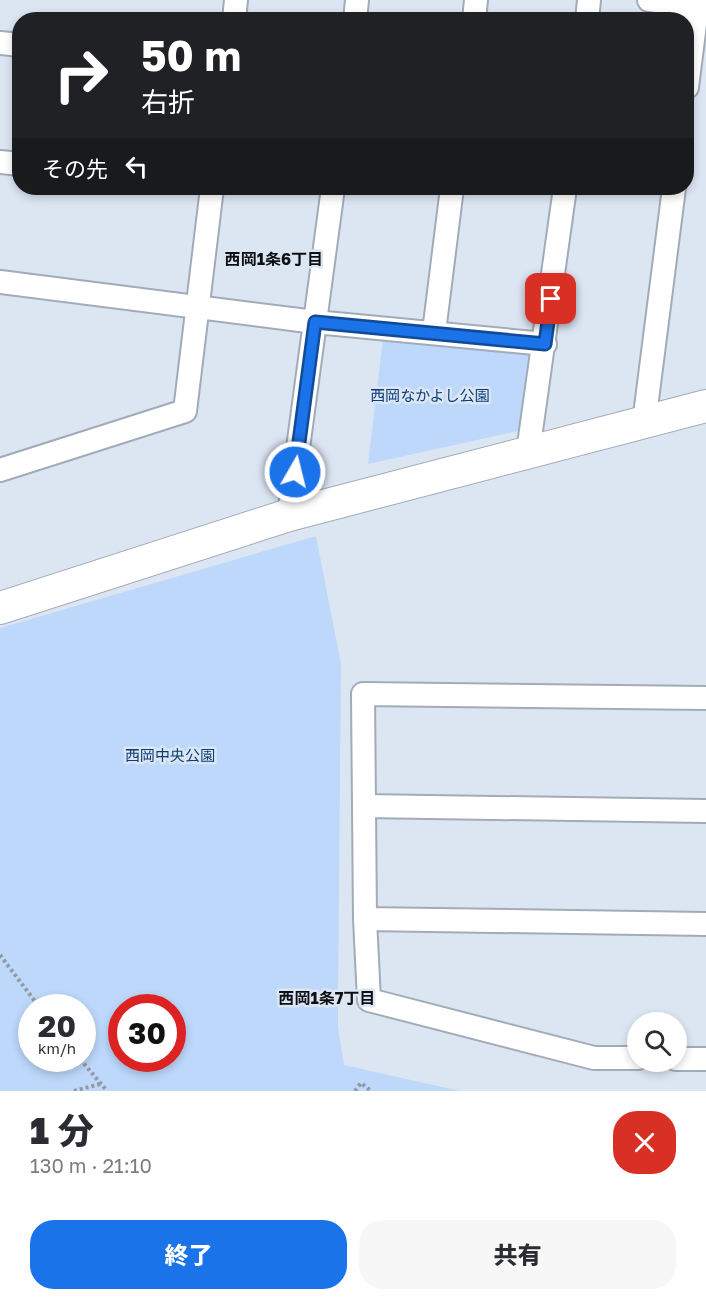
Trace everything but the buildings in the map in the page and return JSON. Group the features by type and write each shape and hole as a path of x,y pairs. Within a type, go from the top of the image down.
{"street":[{"path":"649,0 700,6 694,43"},
{"path":"0,470 185,411 200,308 211,195"},
{"path":"289,514 332,195"},
{"path":"434,332 451,195"},
{"path":"528,452 545,344 564,195"},
{"path":"644,423 673,195"},
{"path":"0,287 0,282 315,322 545,344"},
{"path":"0,608 289,514 706,406"},
{"path":"627,1058 594,1058 369,1000 365,919 363,694 706,698"},
{"path":"364,806 706,811"},
{"path":"365,919 706,924"},
{"path":"687,1059 706,1059"}],"path":[{"path":"0,955 29,994"},
{"path":"90,1072 107,1091"},
{"path":"355,1091 361,1083 371,1091"},
{"path":"74,1091 100,1084"}],"green space":[{"name":"西岡なかよし公園","path":"383,339 529,353 522,430 368,464"},
{"name":"西岡中央公園","path":"316,536 341,664 338,1028 344,1065 460,1091 0,1091 0,628"}],"district":[{"name":"西岡1条6丁目","path":"274,259"},
{"name":"西岡1条7丁目","path":"327,998"}],"route":[{"path":"295,472 315,322 545,344 551,299"}]}
